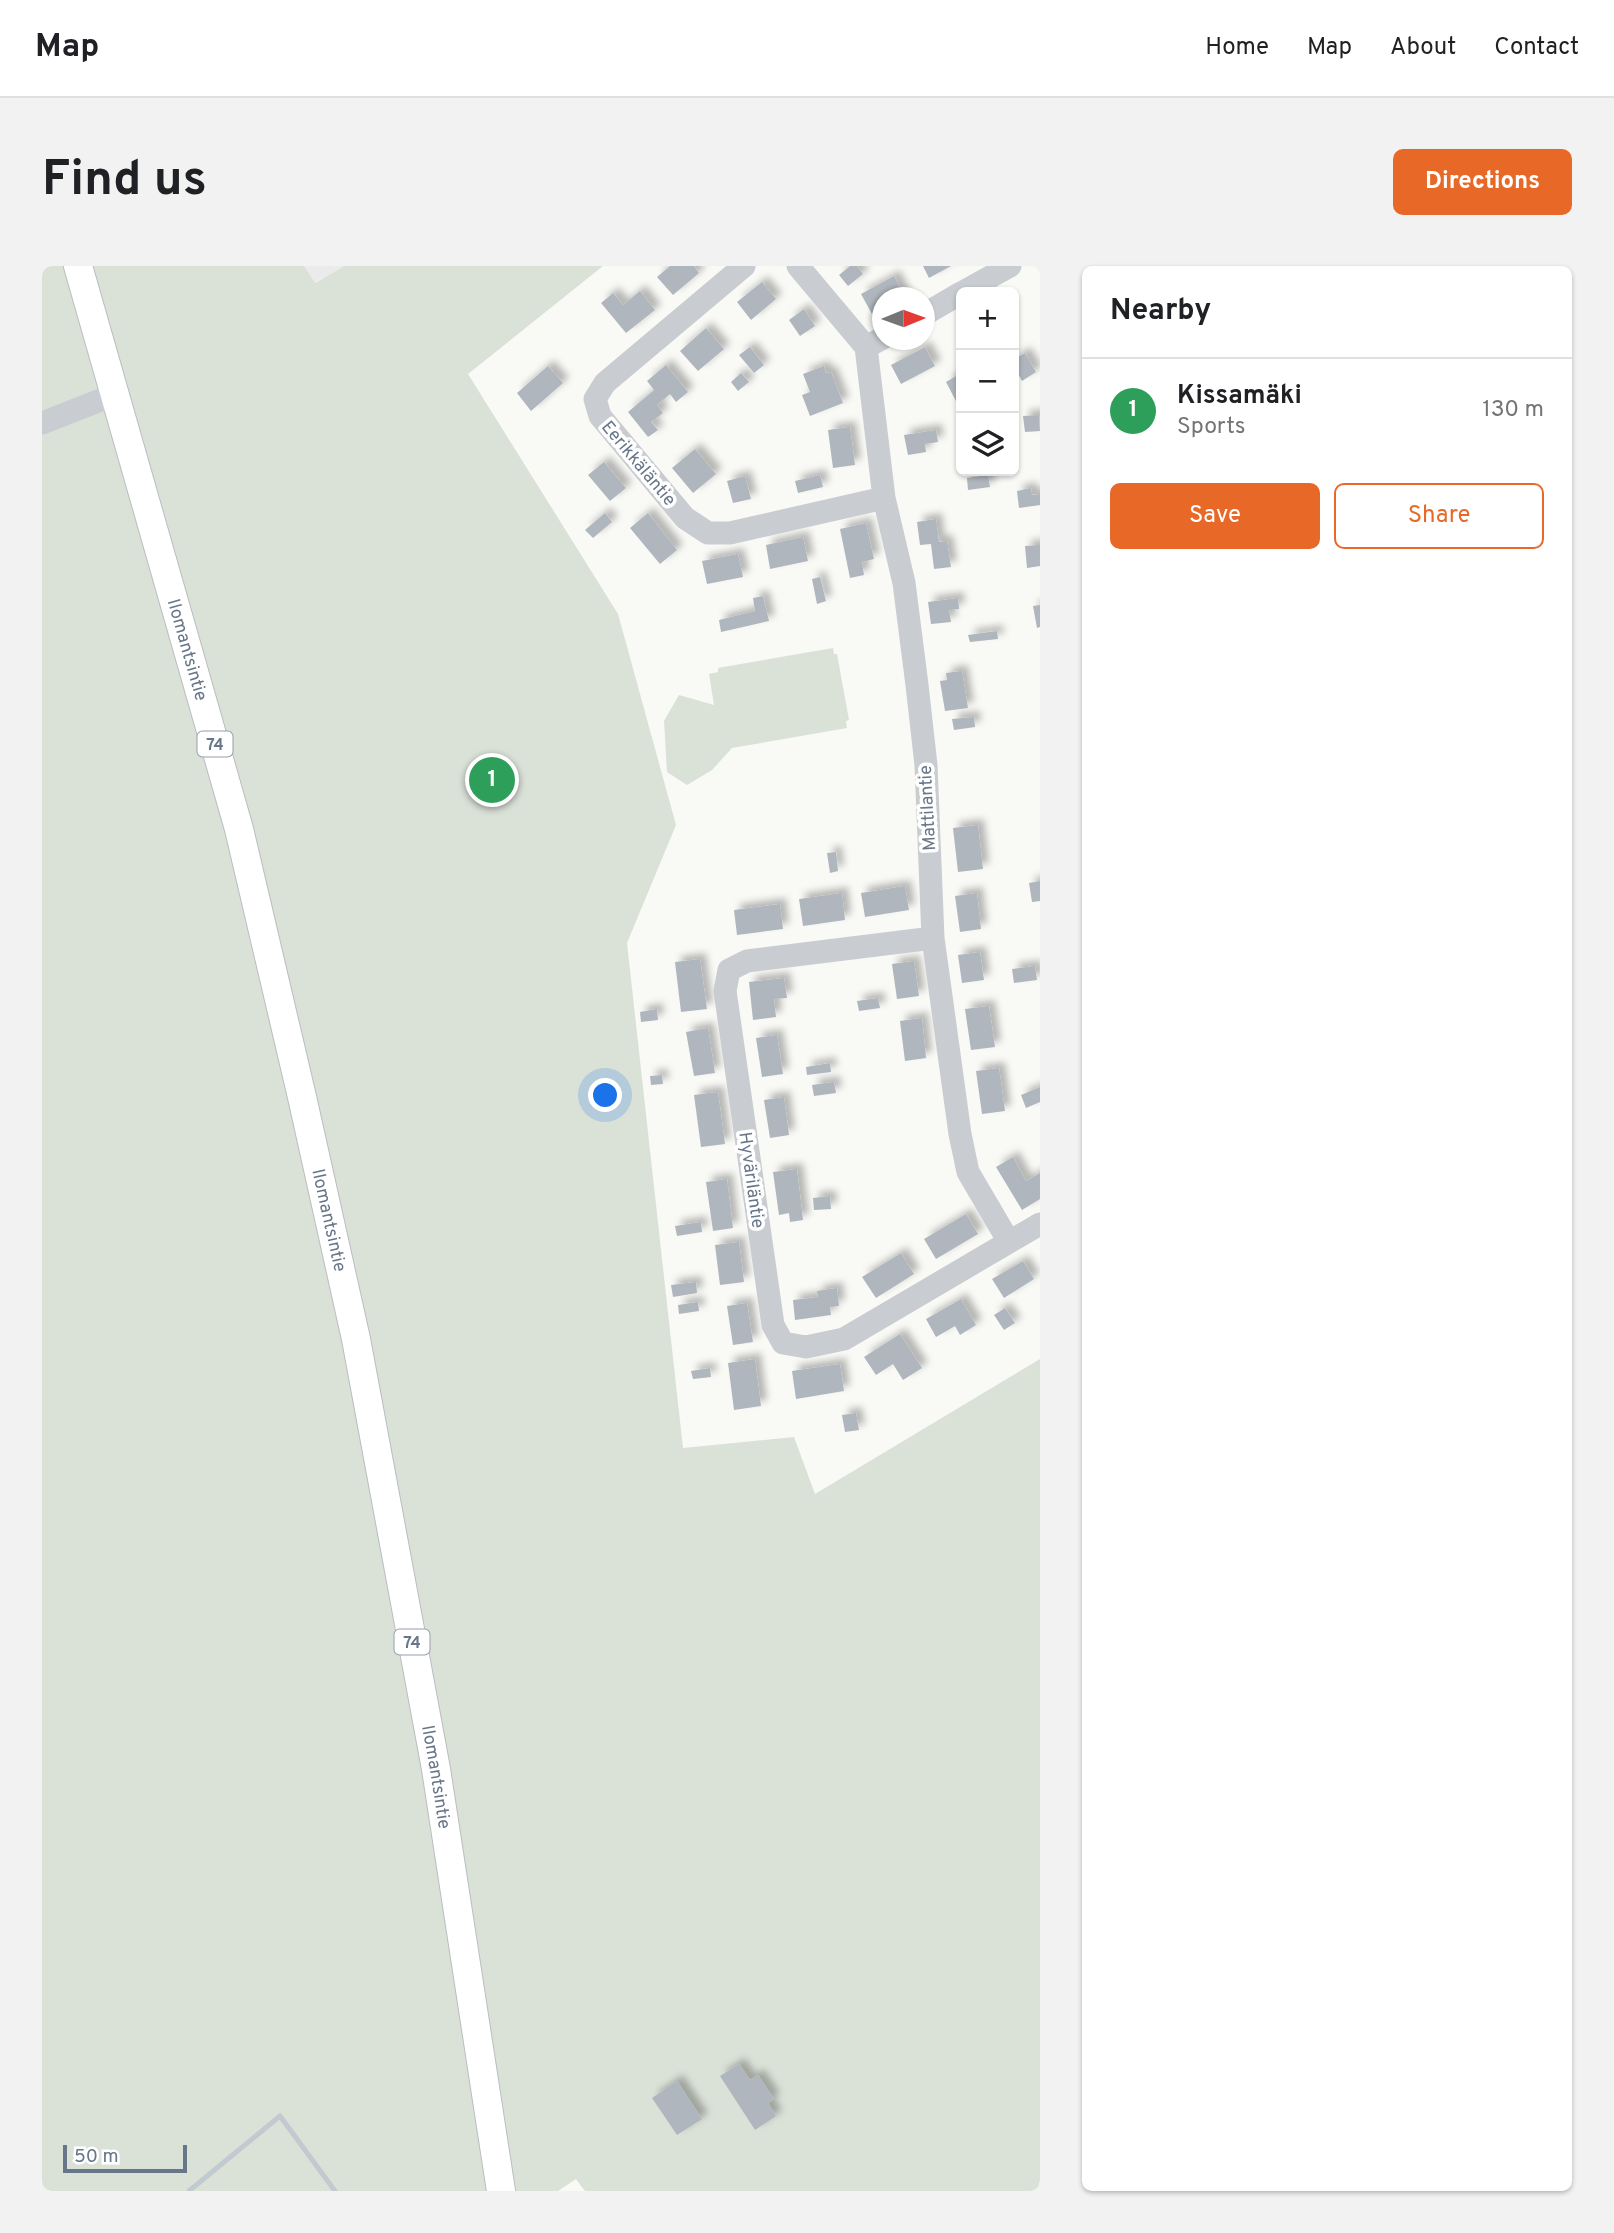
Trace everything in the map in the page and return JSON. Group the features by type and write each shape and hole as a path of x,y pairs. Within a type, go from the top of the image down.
{"main road":[{"name":"Ilomantsintie","path":"78,266 239,829 356,1339 436,1769 501,2191"}],"street":[{"name":"Eerikkäläntie","path":"744,266 605,383 595,399 600,416 685,518 708,533 730,533 884,498"},
{"path":"799,266 872,340"},
{"path":"973,287 1010,266"},
{"path":"935,308 956,296"},
{"name":"Mattilantie","path":"875,350 884,498 904,583 919,699 926,765 933,938 960,1134 968,1172 1009,1242"},
{"path":"42,423 116,394"},
{"name":"Hyväriläntie","path":"933,938 747,961 729,970 725,990 773,1325 783,1343 806,1347 844,1339 1009,1242"},
{"path":"1009,1242 1040,1224"}],"shaded area":[{"path":"42,266 304,266 315,283 344,266 603,266 468,374 618,614 676,825 627,943 683,1448 794,1437 815,1494 1040,1359 1038,2191 585,2191 576,2179 558,2191 42,2191"},
{"path":"304,266 344,266 314,283"},
{"path":"833,648 834,654 837,654 849,720 846,721 847,728 732,748 712,770 687,785 667,772 664,721 679,695 714,705 709,674 718,672 718,668"}],"building":[{"path":"670,266 694,266 699,273 673,295 657,277"},
{"path":"850,266 857,266 863,274 848,286 839,275"},
{"path":"923,266 951,266 929,278"},
{"path":"894,276 900,287 874,287"},
{"path":"762,282 776,299 751,320 737,302"},
{"path":"872,288 872,314 861,294"},
{"path":"640,291 655,310 626,333 601,303 613,293 623,305"},
{"path":"804,309 815,326 800,336 789,320"},
{"path":"706,328 724,349 698,371 680,351"},
{"path":"750,347 764,365 754,373 739,355"},
{"path":"919,350 927,350 935,366 901,384 891,365"},
{"path":"1025,353 1036,372 1022,381 1019,375 1019,356"},
{"path":"666,365 688,392 676,402 670,394 657,405 663,413 651,422 658,430 648,437 628,412 654,390 647,381"},
{"path":"548,366 563,383 531,411 517,393"},
{"path":"824,366 826,373 831,372 843,403 810,416 802,395 810,392 803,374"},
{"path":"741,373 749,382 738,391 731,382"},
{"path":"956,376 956,401 946,382"},
{"path":"1039,415 1040,431 1025,432 1023,416"},
{"path":"850,427 855,465 833,468 828,430"},
{"path":"936,430 938,442 925,444 926,452 908,455 904,435"},
{"path":"695,449 716,474 693,493 672,468"},
{"path":"604,462 626,488 610,501 588,475"},
{"path":"820,475 823,487 798,493 795,481"},
{"path":"745,476 751,499 733,503 727,481"},
{"path":"988,476 990,487 968,490 967,478"},
{"path":"1031,488 1032,495 1040,494 1040,505 1019,508 1017,491"},
{"path":"605,513 612,522 593,538 585,530"},
{"path":"648,513 677,550 660,564 630,528"},
{"path":"936,519 939,542 947,541 951,567 934,569 931,544 920,545 917,522"},
{"path":"866,523 874,559 862,562 864,575 850,578 840,529"},
{"path":"803,537 808,561 770,569 766,545"},
{"path":"1040,545 1040,566 1027,568 1025,546"},
{"path":"738,554 743,577 707,584 702,561"},
{"path":"820,577 826,601 817,604 812,579"},
{"path":"763,596 769,621 721,632 719,620 755,611 753,598"},
{"path":"958,598 959,609 949,610 951,622 931,624 928,602"},
{"path":"1040,605 1040,627 1037,628 1033,606"},
{"path":"997,631 998,639 970,642 968,635"},
{"path":"962,671 968,708 945,711 940,681 947,680 946,673"},
{"path":"974,717 975,727 954,730 952,719"},
{"path":"978,825 983,869 958,872 953,828"},
{"path":"836,852 838,871 830,873 827,853"},
{"path":"1040,881 1040,901 1032,902 1029,883"},
{"path":"905,886 909,910 865,917 861,893"},
{"path":"842,893 845,920 803,926 799,899"},
{"path":"977,893 981,929 960,932 955,896"},
{"path":"780,904 783,929 737,935 734,910"},
{"path":"980,952 984,980 962,983 958,955"},
{"path":"700,959 707,1009 681,1012 675,962"},
{"path":"914,961 919,996 897,999 892,964"},
{"path":"1035,966 1037,980 1014,983 1012,969"},
{"path":"784,978 787,998 774,999 776,1017 753,1020 749,982"},
{"path":"878,998 880,1008 859,1011 857,1001"},
{"path":"989,1006 995,1047 971,1050 965,1009"},
{"path":"657,1009 658,1020 641,1022 640,1012"},
{"path":"922,1018 926,1058 905,1061 900,1021"},
{"path":"708,1028 715,1073 694,1076 686,1032"},
{"path":"777,1035 783,1074 762,1077 756,1038"},
{"path":"830,1063 831,1072 807,1075 806,1067"},
{"path":"999,1068 1005,1111 982,1114 976,1071"},
{"path":"662,1075 663,1084 651,1085 650,1076"},
{"path":"834,1082 836,1093 814,1096 812,1085"},
{"path":"1040,1087 1040,1102 1026,1108 1021,1095"},
{"path":"718,1092 725,1144 701,1147 694,1095"},
{"path":"784,1097 789,1135 770,1138 764,1100"},
{"path":"1013,1157 1026,1181 1040,1173 1040,1199 1022,1210 996,1167"},
{"path":"797,1169 803,1220 790,1222 789,1213 779,1215 773,1172"},
{"path":"727,1179 733,1228 713,1231 706,1182"},
{"path":"830,1196 831,1209 814,1210 813,1198"},
{"path":"966,1214 978,1234 936,1259 924,1239"},
{"path":"701,1222 702,1232 677,1236 675,1226"},
{"path":"739,1242 744,1282 720,1285 715,1245"},
{"path":"901,1253 914,1274 876,1298 862,1277"},
{"path":"1023,1261 1034,1279 1004,1298 992,1279"},
{"path":"696,1282 697,1293 673,1297 671,1285"},
{"path":"837,1288 839,1306 830,1307 831,1315 795,1320 793,1300 818,1297 817,1291"},
{"path":"961,1299 976,1325 960,1335 955,1326 936,1337 926,1319"},
{"path":"698,1302 699,1311 679,1314 678,1305"},
{"path":"747,1303 753,1342 733,1345 727,1306"},
{"path":"1005,1308 1015,1323 1004,1330 994,1315"},
{"path":"900,1334 922,1368 903,1380 893,1364 876,1375 864,1357"},
{"path":"755,1359 761,1406 734,1410 728,1363"},
{"path":"840,1364 844,1391 796,1399 792,1371"},
{"path":"710,1368 711,1377 693,1379 691,1371"},
{"path":"856,1413 859,1430 845,1432 842,1415"},
{"path":"739,2064 750,2080 758,2075 774,2099 768,2103 776,2116 755,2130 720,2076"},
{"path":"677,2081 702,2119 677,2135 652,2098"}],"waterway":[{"path":"189,2191 280,2116 335,2191"}],"place":[{"name":"Kissamäki","path":"492,780"}]}
